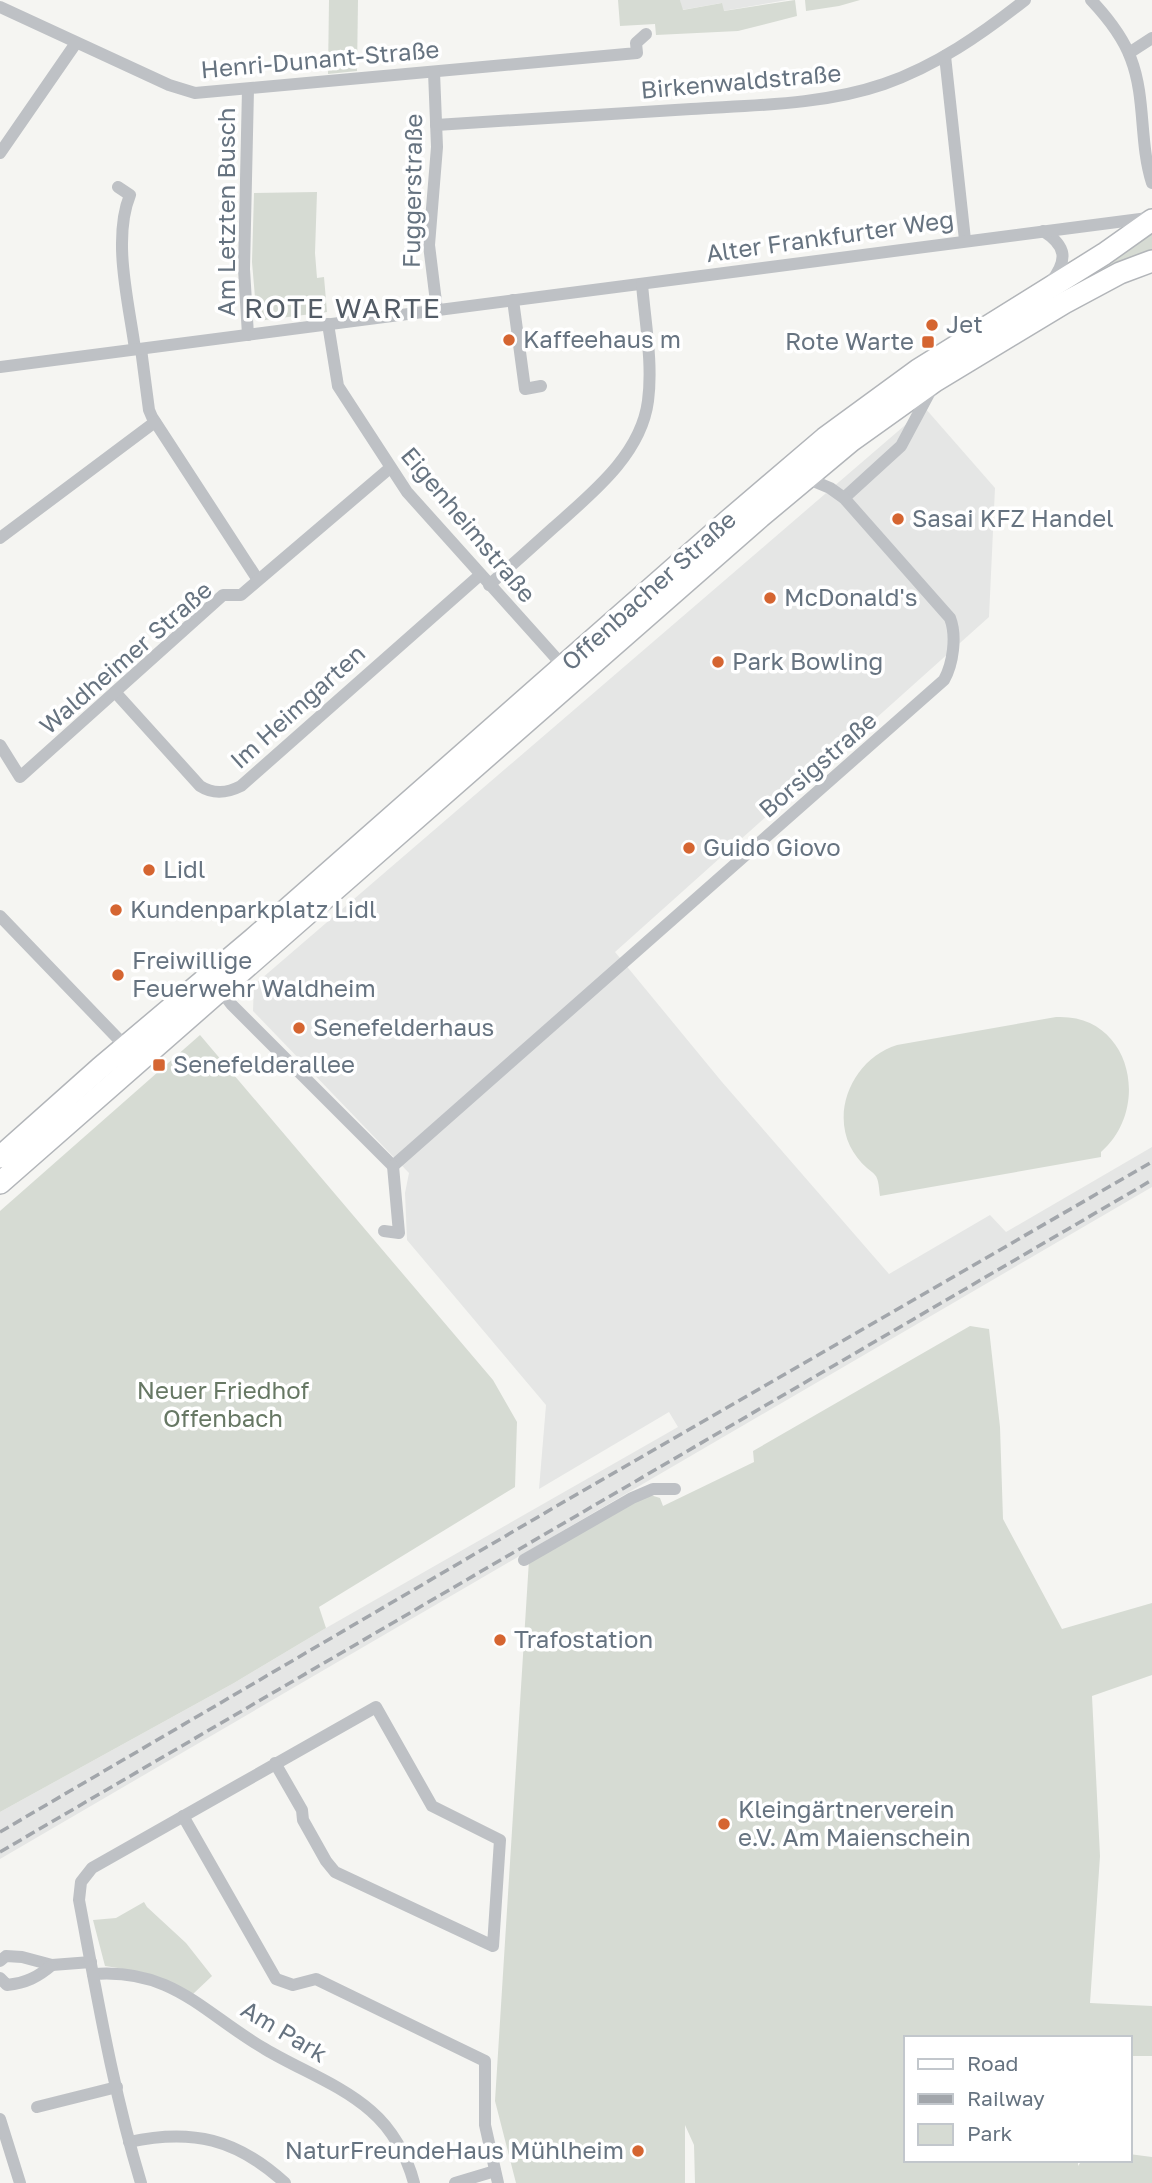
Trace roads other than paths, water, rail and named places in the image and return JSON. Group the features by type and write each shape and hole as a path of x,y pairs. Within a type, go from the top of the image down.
{"main road":[{"name":"Offenbacher Straße","path":"215,984 564,667 836,429 918,370 1042,293 1152,219"},
{"name":"Offenbacher Straße","path":"185,1009 861,433 935,381 1075,297 1119,273 1152,261"},
{"path":"0,1157 126,1047 185,1009"},
{"path":"0,1183 149,1051 185,1009"}],"street":[{"name":"Birkenwaldstraße","path":"436,125 758,105 848,94 885,84 945,56 979,35 1025,0"},
{"path":"1091,0 1129,53 1136,78 1145,159 1152,183"},
{"name":"Henri-Dunant-Straße","path":"0,7 185,91 200,93 637,53 636,43 646,34"},
{"path":"1129,53 1152,38"},
{"path":"0,153 76,43"},
{"path":"945,56 965,240"},
{"name":"Fuggerstraße","path":"434,72 436,163 429,245 437,310"},
{"name":"Am Letzten Busch","path":"248,89 244,270 248,335"},
{"path":"118,187 130,195 124,218 122,245 149,410 258,580"},
{"name":"Alter Frankfurter Weg","path":"0,367 965,240 1152,219"},
{"path":"1042,293 1060,269 1063,257 1059,243 1043,231"},
{"path":"489,585 599,486 621,461 636,437 646,412 649,387 649,355 642,284"},
{"path":"513,300 525,389 541,386"},
{"name":"Eigenheimstraße","path":"328,324 338,386 390,468 407,492 564,667"},
{"path":"844,498 901,446 935,381"},
{"path":"0,538 155,422"},
{"name":"Waldheimer Straße","path":"0,745 20,777 223,596 241,596 390,468"},
{"name":"Borsigstraße","path":"393,1166 944,680 948,673 953,644 954,633 950,618 844,498 830,488 806,478"},
{"name":"Im Heimgarten","path":"115,692 200,786 217,793 235,789 480,575"},
{"path":"0,916 126,1047"},
{"path":"215,984 232,1005 393,1166 399,1233 384,1231"},
{"path":"524,1560 632,1497 653,1489 674,1489"},
{"path":"141,2183 129,2142 79,1900 80,1882 92,1868 275,1763 376,1707 432,1806 500,1840 493,1946 335,1872 303,1820 302,1810 275,1763"},
{"path":"183,1816 276,1979 293,1985 316,1979 485,2061 485,2125 496,2177 455,2183"},
{"path":"0,1961 6,1956 22,1956 52,1965"},
{"path":"0,1978 7,1985 19,1984 37,1978 52,1965"},
{"name":"Am Park","path":"52,1965 92,1968 146,1978 197,2001 265,2049 358,2101 385,2125 398,2145 414,2183"},
{"path":"37,2107 117,2087"},
{"path":"0,2119 20,2183"},
{"path":"129,2142 178,2135 208,2139 237,2148 285,2183"}],"railway":[{"path":"0,1832 1152,1162"},
{"path":"0,1852 1152,1180"}],"place":[{"name":"Jet","path":"932,325"},
{"name":"Kaffeehaus m","path":"509,340"},
{"name":"Rote Warte","path":"928,342"},
{"name":"Sasai KFZ Handel","path":"898,519"},
{"name":"McDonald's","path":"770,598"},
{"name":"Park Bowling","path":"718,662"},
{"name":"Guido Giovo","path":"689,848"},
{"name":"Lidl","path":"149,870"},
{"name":"Kundenparkplatz Lidl","path":"116,910"},
{"name":"Freiwillige Feuerwehr Waldheim","path":"118,975"},
{"name":"Senefelderhaus","path":"299,1028"},
{"name":"Senefelderallee","path":"159,1065"},
{"name":"Trafostation","path":"500,1640"},
{"name":"Kleingärtnerverein e.V. Am Maienschein","path":"724,1824"},
{"name":"NaturFreundeHaus Mühlheim","path":"638,2151"}],"district":[{"name":"ROTE WARTE","path":"343,308"}],"park label":[{"name":"Neuer Friedhof Offenbach","path":"223,1405"}]}
